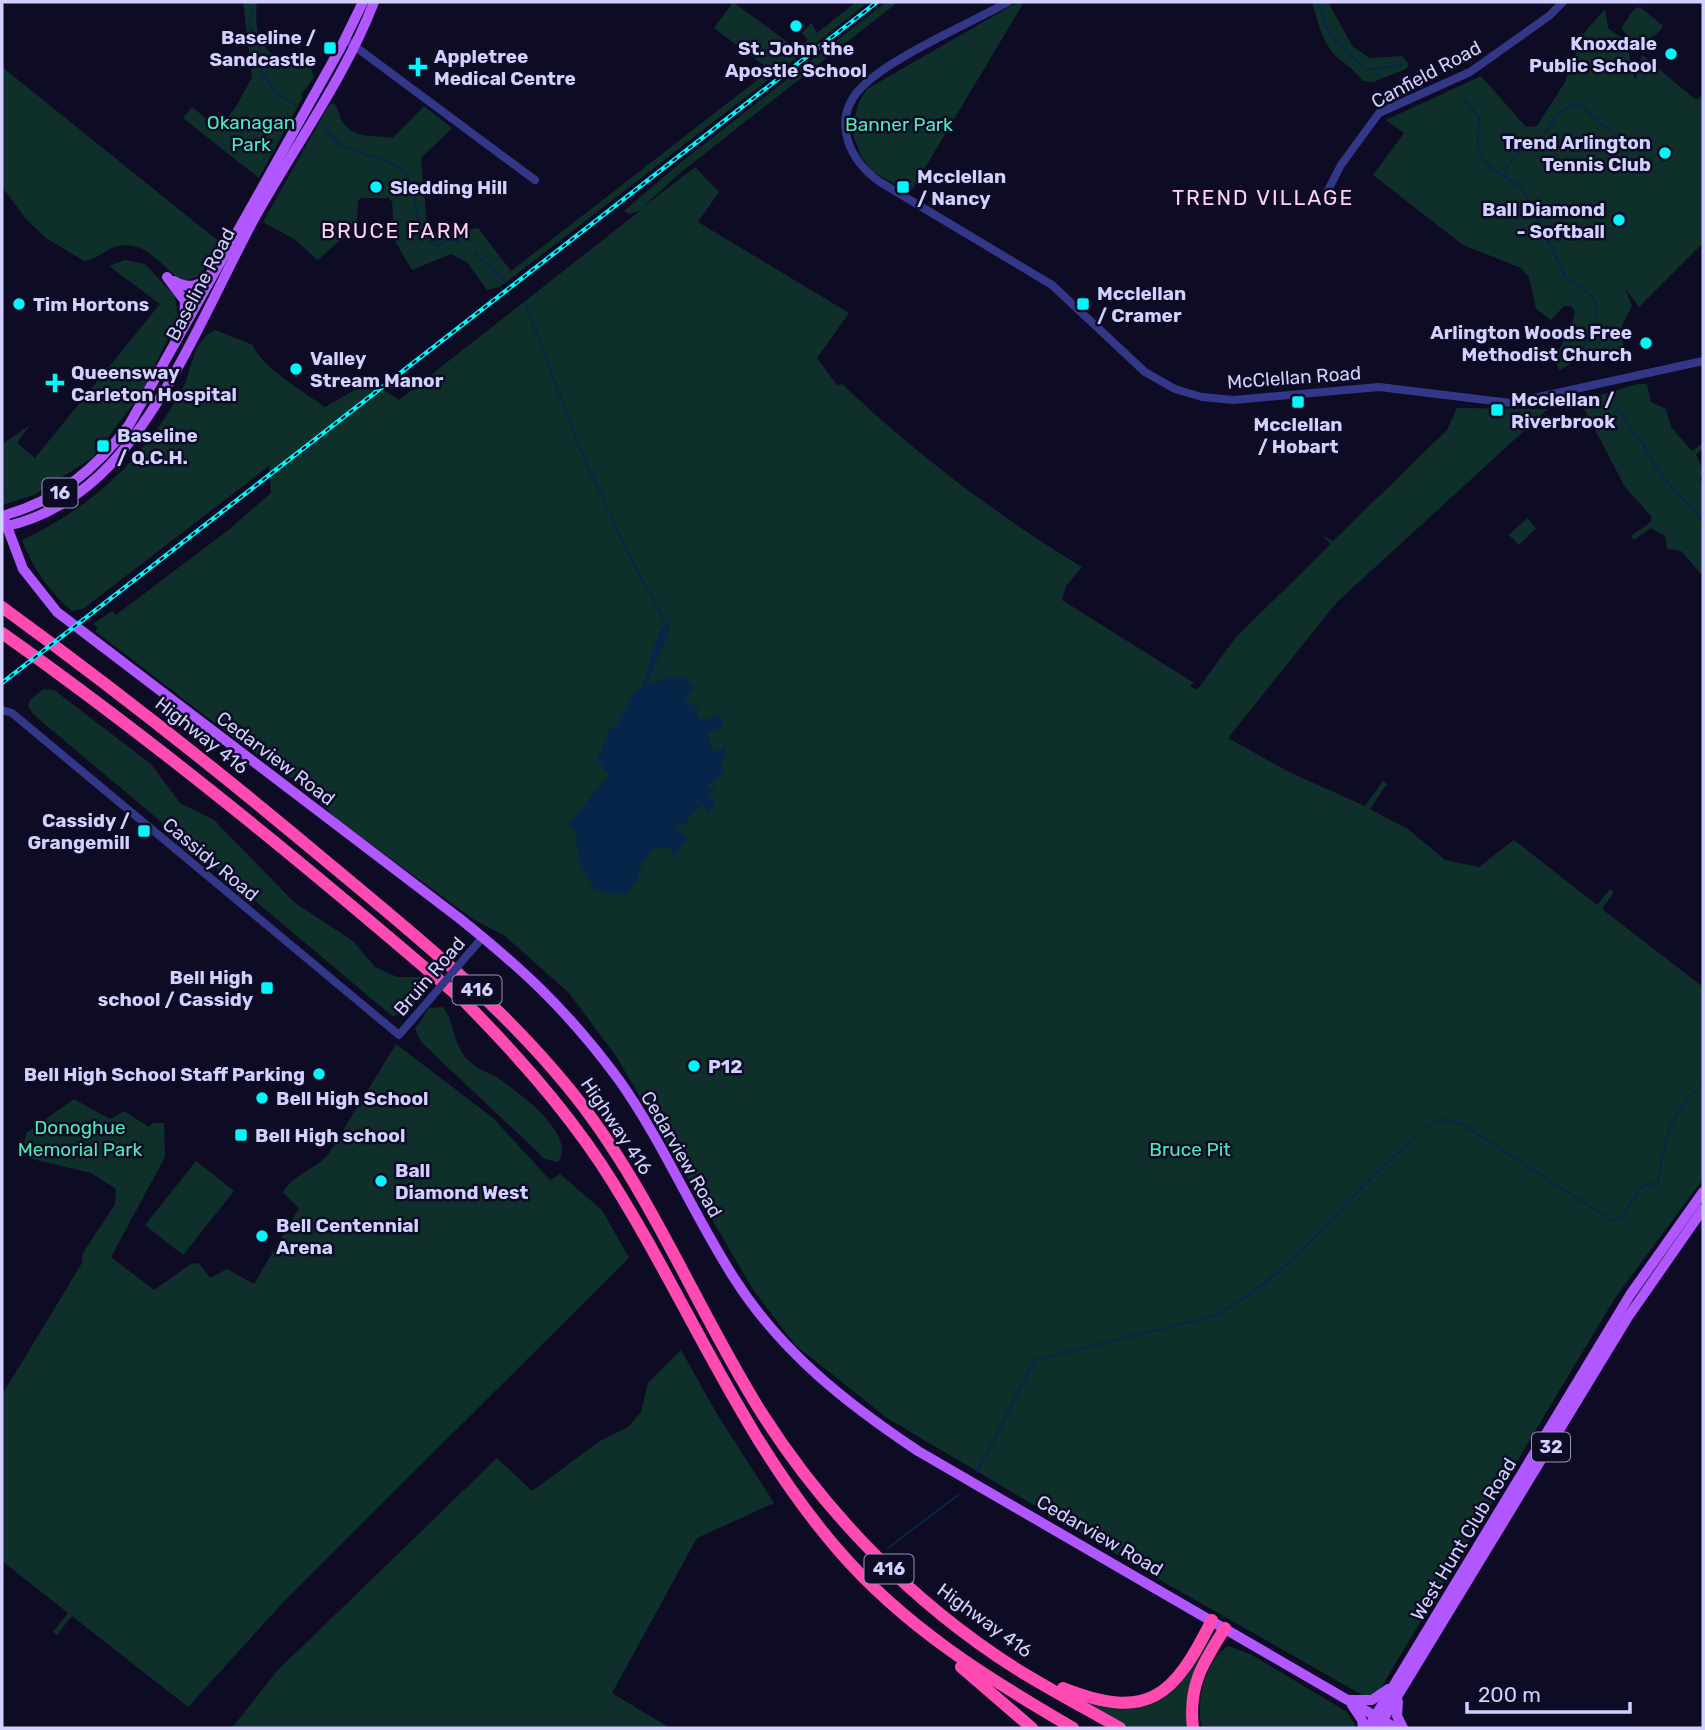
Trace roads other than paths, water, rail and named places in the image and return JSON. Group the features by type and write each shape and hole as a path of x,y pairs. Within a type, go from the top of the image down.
{"highway":[{"name":"Highway 416","path":"2,607 270,813 500,1010 572,1092 621,1162 759,1409 836,1512 893,1574 977,1642 1016,1669 1119,1728"},
{"name":"Highway 416","path":"2,633 167,755 270,838 465,1002 518,1056 557,1102 601,1166 740,1412 782,1477 839,1551 935,1642 1073,1728"},
{"path":"1016,1669 1098,1702 1128,1704 1139,1701 1178,1679 1212,1620"},
{"path":"1193,1728 1191,1703 1194,1683 1225,1628"},
{"path":"935,1642 1032,1728"}],"main road":[{"name":"Baseline Road","path":"3,522 39,516 73,497 99,476 131,441 157,399 350,42 363,2"},
{"name":"Baseline Road","path":"3,522 58,494 92,469 129,425 374,2"},
{"path":"174,347 187,310 183,297 167,277 183,286 198,285 225,256"},
{"name":"Cedarview Road","path":"3,522 18,560 43,597 68,622 483,937 545,991 604,1060 653,1135 734,1278 779,1338 814,1374 873,1423 918,1451 1347,1699 1379,1722 1396,1728"},
{"path":"2,543 18,560"},
{"name":"West Hunt Club Road","path":"1365,1728 1379,1722 1630,1295 1703,1192"},
{"name":"West Hunt Club Road","path":"1400,1685 1633,1309 1703,1209"},
{"path":"1347,1699 1372,1700 1400,1685"},
{"path":"1400,1685 1396,1711 1402,1728"},
{"path":"1347,1699 1365,1728"}],"street":[{"name":"McClellan Road","path":"1007,2 886,69 858,91 849,105 845,120 850,150 867,173 1052,285 1156,379 1202,397 1234,400 1379,387 1511,403 1703,361"},
{"name":"Canfield Road","path":"1326,194 1342,165 1379,113 1470,72 1549,16 1563,2"},
{"path":"350,42 535,180"},
{"name":"Cassidy Road","path":"2,710 12,713 399,1035"},
{"name":"Bruin Road","path":"399,1035 483,937"}],"water":[{"path":"668,619 669,631 646,685 671,676 687,679 693,687 685,700 698,709 698,718 710,719 719,714 723,720 722,728 707,733 713,753 727,746 721,766 725,773 706,786 716,789 708,794 715,803 708,814 704,804 687,819 687,824 676,829 687,838 673,857 670,848 656,847 644,859 635,884 626,894 614,895 594,889 578,858 576,836 569,824 609,774 597,760 609,730 616,727 632,695 643,686 657,638"}],"waterway":[{"path":"1318,2 1330,35 1366,70 1402,65"},
{"path":"253,9 249,25 260,48 261,71 276,94 295,105"},
{"path":"1464,100 1479,117 1478,144 1482,158 1523,191 1565,276 1596,302 1597,311 1582,351"},
{"path":"1504,171 1523,146 1533,148 1556,117 1578,103 1613,134 1629,139"},
{"path":"324,129 341,146 393,164 405,173 412,185 418,221 416,233 438,246 449,239 461,242"},
{"path":"475,253 504,281"},
{"path":"525,302 581,451 629,555 664,620"},
{"path":"1616,408 1643,444 1656,469 1703,521"},
{"path":"4,490 6,496"},
{"path":"1427,1128 1439,1119 1460,1123 1611,1220 1622,1217 1642,1186 1658,1183 1670,1128 1683,1105 1703,1085"},
{"path":"977,1472 1035,1360 1214,1316 1243,1299 1295,1257 1365,1184 1414,1139"},
{"path":"888,1548 958,1495"}],"railway":[{"path":"2,683 877,2"}],"place":[{"name":"St. John the Apostle School","path":"796,26"},
{"name":"Baseline / Sandcastle","path":"330,48"},
{"name":"Knoxdale Public School","path":"1671,54"},
{"name":"Appletree Medical Centre","path":"418,67"},
{"name":"Trend Arlington Tennis Club","path":"1665,153"},
{"name":"Sledding Hill","path":"376,187"},
{"name":"Mcclellan / Nancy","path":"903,187"},
{"name":"Ball Diamond - Softball","path":"1619,220"},
{"name":"Tim Hortons","path":"19,304"},
{"name":"Mcclellan / Cramer","path":"1083,304"},
{"name":"Arlington Woods Free Methodist Church","path":"1646,343"},
{"name":"Valley Stream Manor","path":"296,369"},
{"name":"Queensway Carleton Hospital","path":"55,383"},
{"name":"Mcclellan / Hobart","path":"1298,402"},
{"name":"Mcclellan / Riverbrook","path":"1497,410"},
{"name":"Baseline / Q.C.H.","path":"103,446"},
{"name":"Cassidy / Grangemill","path":"144,831"},
{"name":"Bell High school / Cassidy","path":"267,988"},
{"name":"P12","path":"694,1066"},
{"name":"Bell High School Staff Parking","path":"319,1074"},
{"name":"Bell High School","path":"262,1098"},
{"name":"Bell High school","path":"241,1135"},
{"name":"Ball Diamond West","path":"381,1181"},
{"name":"Bell Centennial Arena","path":"262,1236"}],"district":[{"name":"TREND VILLAGE","path":"1263,198"},
{"name":"BRUCE FARM","path":"396,231"}],"park label":[{"name":"Banner Park","path":"899,124"},
{"name":"Okanagan Park","path":"251,133"},
{"name":"Donoghue Memorial Park","path":"80,1138"},
{"name":"Bruce Pit","path":"1190,1149"}]}
